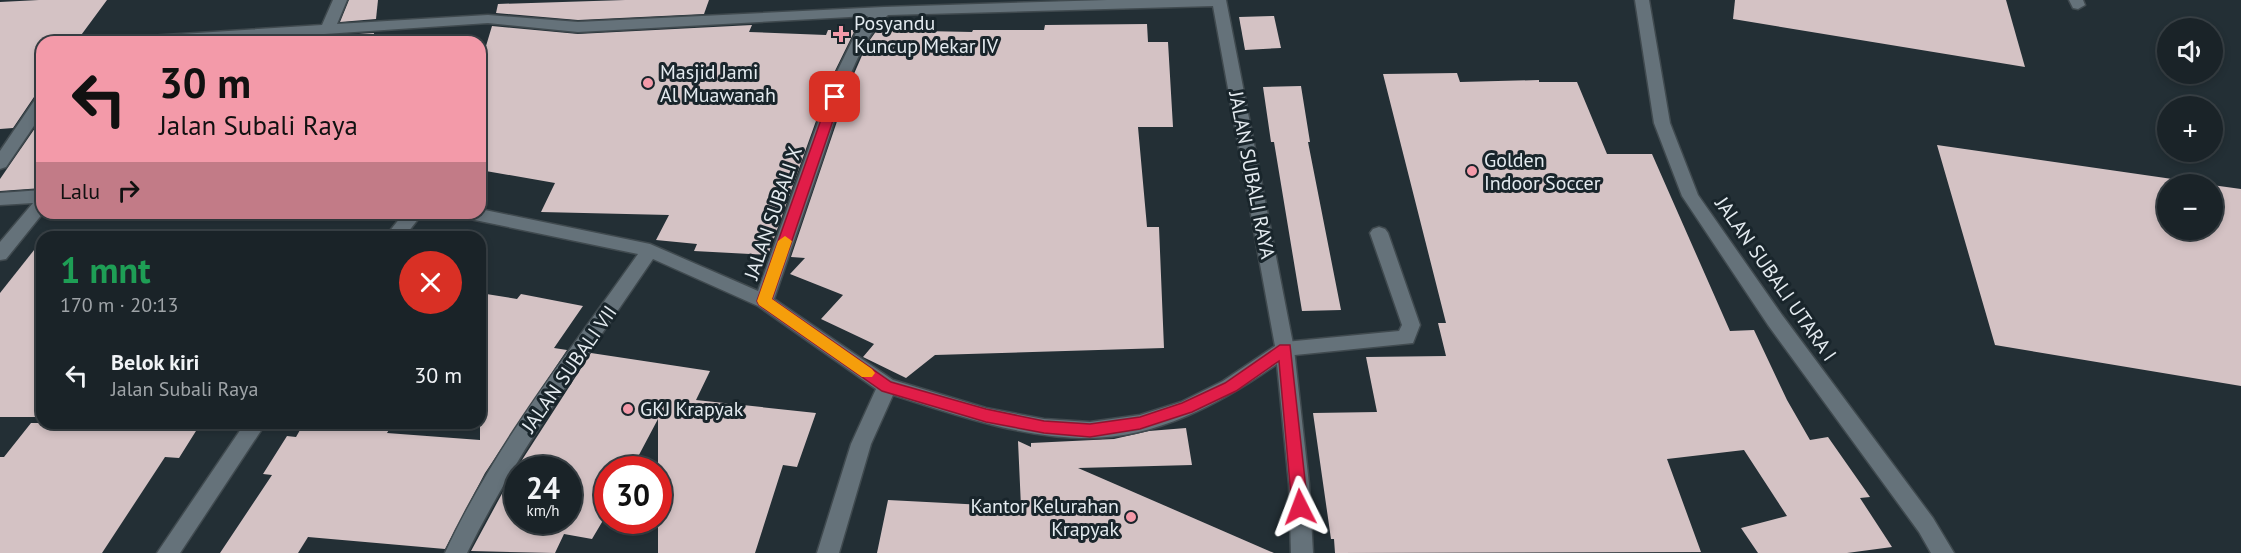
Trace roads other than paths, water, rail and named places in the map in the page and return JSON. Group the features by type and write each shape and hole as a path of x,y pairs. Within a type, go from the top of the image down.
{"street":[{"path":"328,29 340,0"},
{"path":"224,36 488,19 578,27 884,12 1219,0"},
{"name":"JALAN SUBALI RAYA","path":"1219,0 1285,349 1299,484 1302,553"},
{"name":"JALAN SUBALI UTARA I","path":"1642,0 1662,123 1690,196 1775,320 1926,525 1943,553"},
{"name":"JALAN SUBALI X","path":"764,301 841,80 863,33 870,22 884,12"},
{"path":"0,163 36,111"},
{"path":"0,198 36,196"},
{"path":"0,254 36,210"},
{"path":"486,216 650,250 764,301 887,386 986,416 1044,427 1090,430 1140,423 1187,408 1230,387 1285,349 1406,338 1411,325 1378,233"},
{"path":"399,231 409,219"},
{"name":"JALAN SUBALI VII","path":"456,553 490,488 527,428 650,250"},
{"path":"828,553 861,444 887,386"},
{"path":"168,553 252,429"}],"place":[{"name":"Posyandu Kuncup Mekar IV","path":"841,34"},
{"name":"Masjid Jami Al Muawanah","path":"648,83"},
{"name":"Golden Indoor Soccer","path":"1472,171"},
{"name":"GKJ Krapyak","path":"628,409"},
{"name":"Kantor Kelurahan Krapyak","path":"1131,517"}]}
